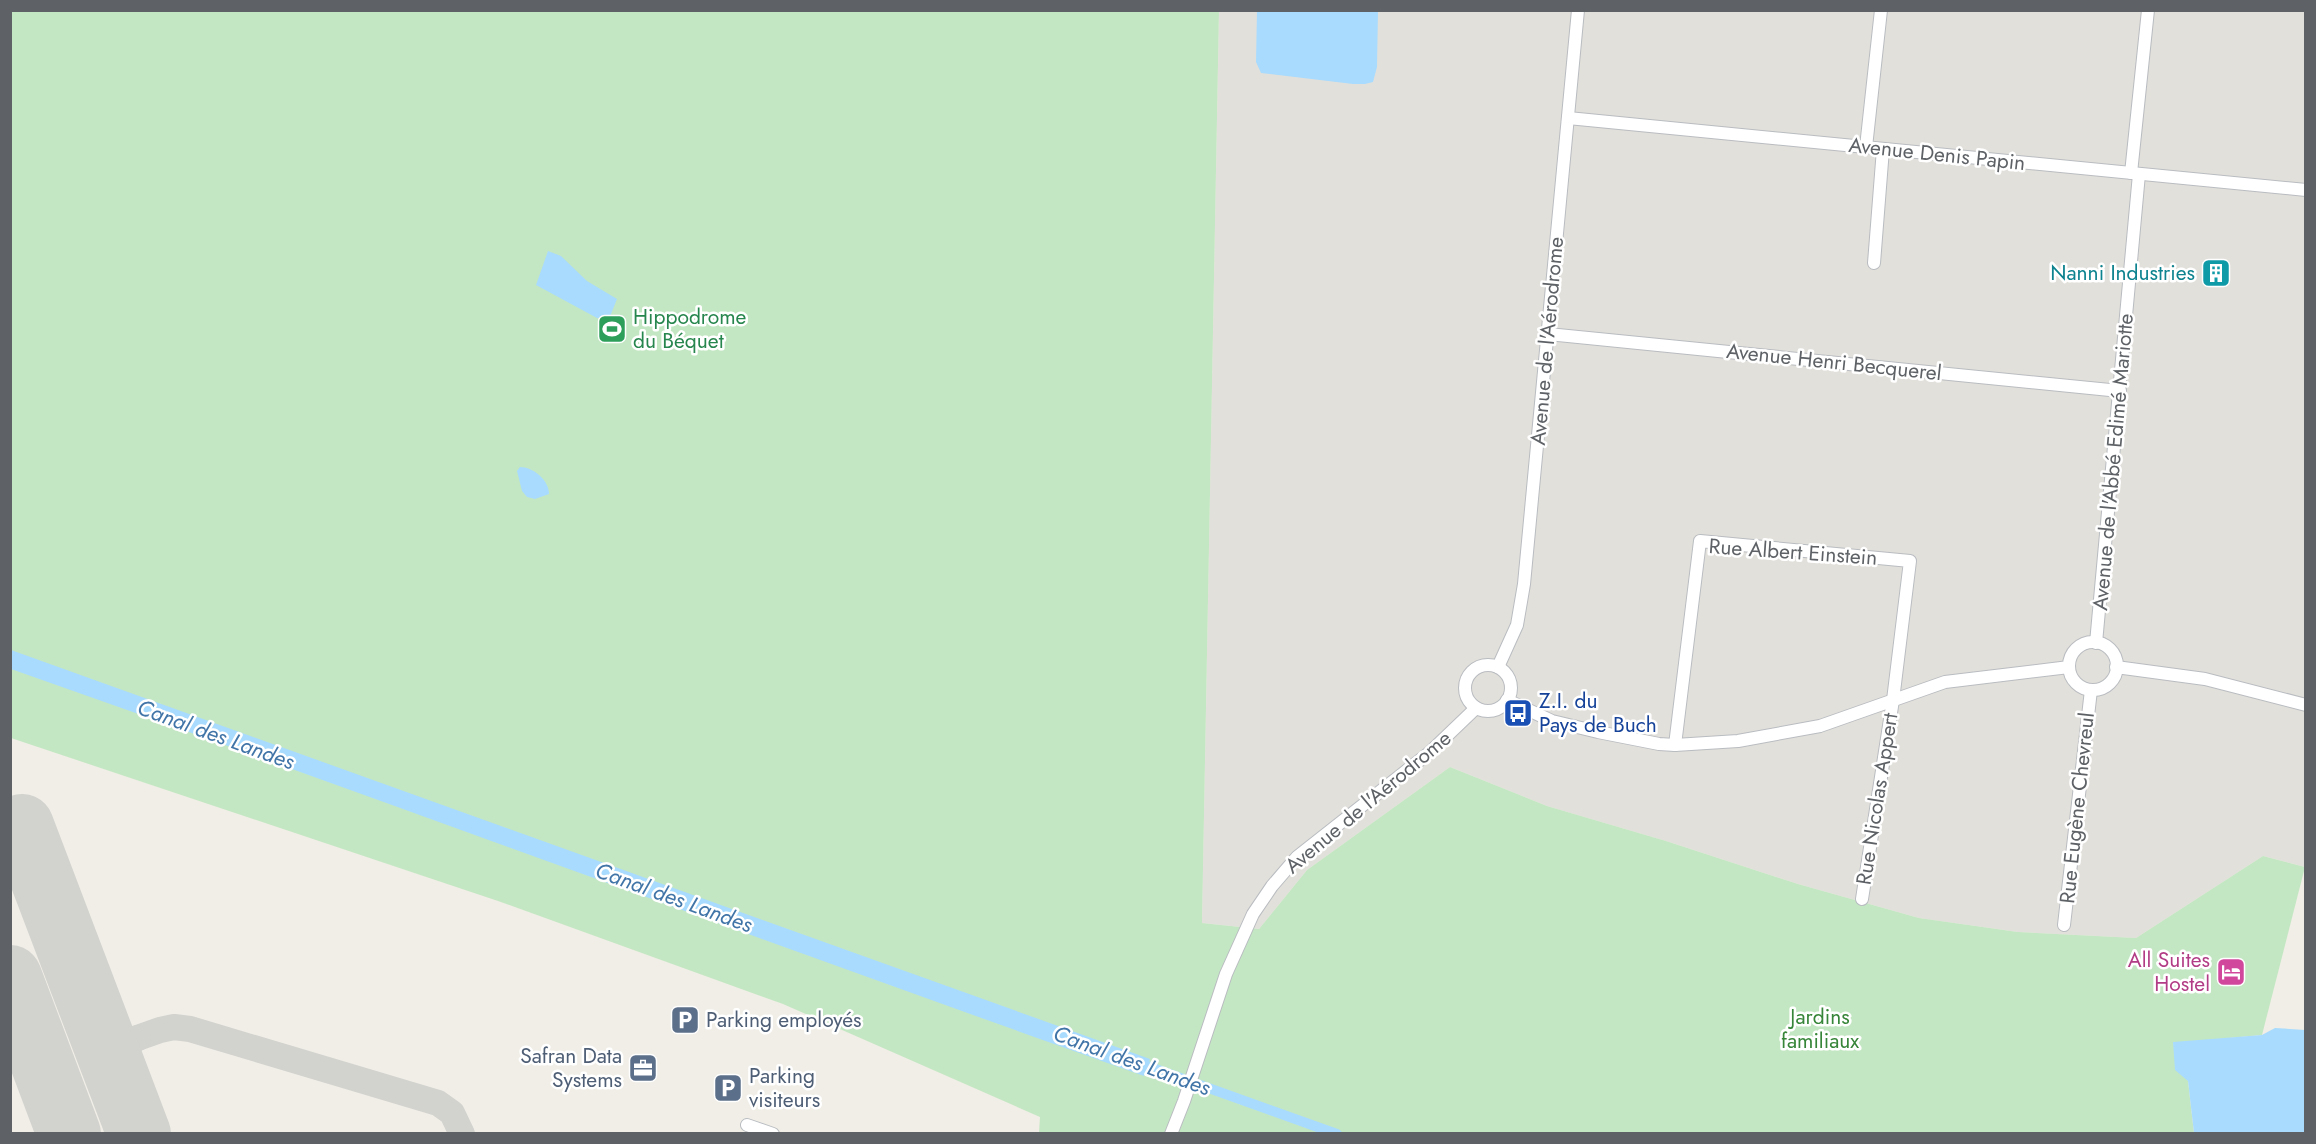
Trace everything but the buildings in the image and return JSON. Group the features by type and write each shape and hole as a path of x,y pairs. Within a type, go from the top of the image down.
{"street":[{"name":"Avenue de l'Aérodrome","path":"1498,667 1516,625 1524,584 1578,10"},
{"path":"1866,147 1881,10"},
{"name":"Avenue de l'Abbé Edimé Mariotte","path":"2096,643 2120,391 2148,10"},
{"name":"Avenue Denis Papin","path":"1568,118 2306,190"},
{"path":"1874,263 1883,149"},
{"name":"Avenue Henri Becquerel","path":"1548,334 2120,391"},
{"name":"Rue Albert Einstein","path":"1675,745 1700,542 1910,561 1893,700"},
{"path":"2096,643 2109,649 2115,658 2116,667 2109,684 2098,690 2091,690 2076,683 2069,667 2075,651 2085,644 2096,643"},
{"path":"1484,664 1505,671 1511,685 1507,700 1503,706 1490,711 1476,708 1467,698 1465,691 1467,677 1477,667 1484,664"},
{"path":"1507,700 1552,721 1598,732 1675,745 1738,741 1798,731 1820,726 1945,682 2069,667"},
{"path":"2116,667 2205,679 2305,704"},
{"name":"Rue Eugène Chevreul","path":"2064,925 2091,690"},
{"name":"Rue Nicolas Appert","path":"1862,899 1893,700"},
{"name":"Avenue de l'Aérodrome","path":"1170,1134 1184,1101 1226,974 1253,914 1272,886 1297,857 1429,753 1476,708"},
{"path":"747,1125 773,1134"}],"shaded area":[{"path":"1219,11 2305,11 2305,867 2263,856 2136,938 2018,932 1919,918 1798,884 1666,841 1547,806 1450,767 1307,870 1259,929 1202,923"}],"green space":[{"name":"Hippodrome du Béquet","path":"11,11 1219,11 1202,923 1259,929 1307,870 1450,767 1547,806 1666,841 1798,884 1919,918 2018,932 2136,938 2263,856 2305,867 2262,1035 2173,1043 2188,1081 2194,1133 1039,1133 1040,1117 783,1004 498,901 11,738"}],"water":[{"path":"1257,10 1378,11 1377,67 1373,82 1353,84 1261,73 1256,62"},
{"path":"548,251 561,256 587,281 617,299 609,319 597,318 536,285"},
{"path":"520,467 530,469 539,475 546,484 549,494 535,499 527,497 522,491 517,471"},
{"path":"11,650 1150,1059 1144,1076 11,669"},
{"path":"2275,1028 2305,1030 2305,1133 2194,1133 2188,1081 2175,1070 2173,1042 2262,1035"}],"waterway":[{"name":"Canal des Landes","path":"1136,1062 1337,1134"}],"taxiway":[{"path":"98,1022 114,1039 129,1041 174,1027 190,1029 438,1103 452,1113 462,1134"},
{"path":"119,1082 116,1067 118,1055 126,1045 138,1038"}],"runway":[{"path":"22,826 139,1134"},
{"path":"10,977 69,1134"}],"place":[{"name":"Nanni Industries","path":"2216,273"},
{"name":"Hippodrome du Béquet","path":"612,329"},
{"name":"Z.I. du Pays de Buch","path":"1518,713"},
{"name":"All Suites Hostel","path":"2231,972"},
{"name":"Parking employés","path":"685,1020"},
{"name":"Safran Data Systems","path":"643,1068"},
{"name":"Parking visiteurs","path":"728,1088"}],"park label":[{"name":"Jardins familiaux","path":"1820,1029"}]}
